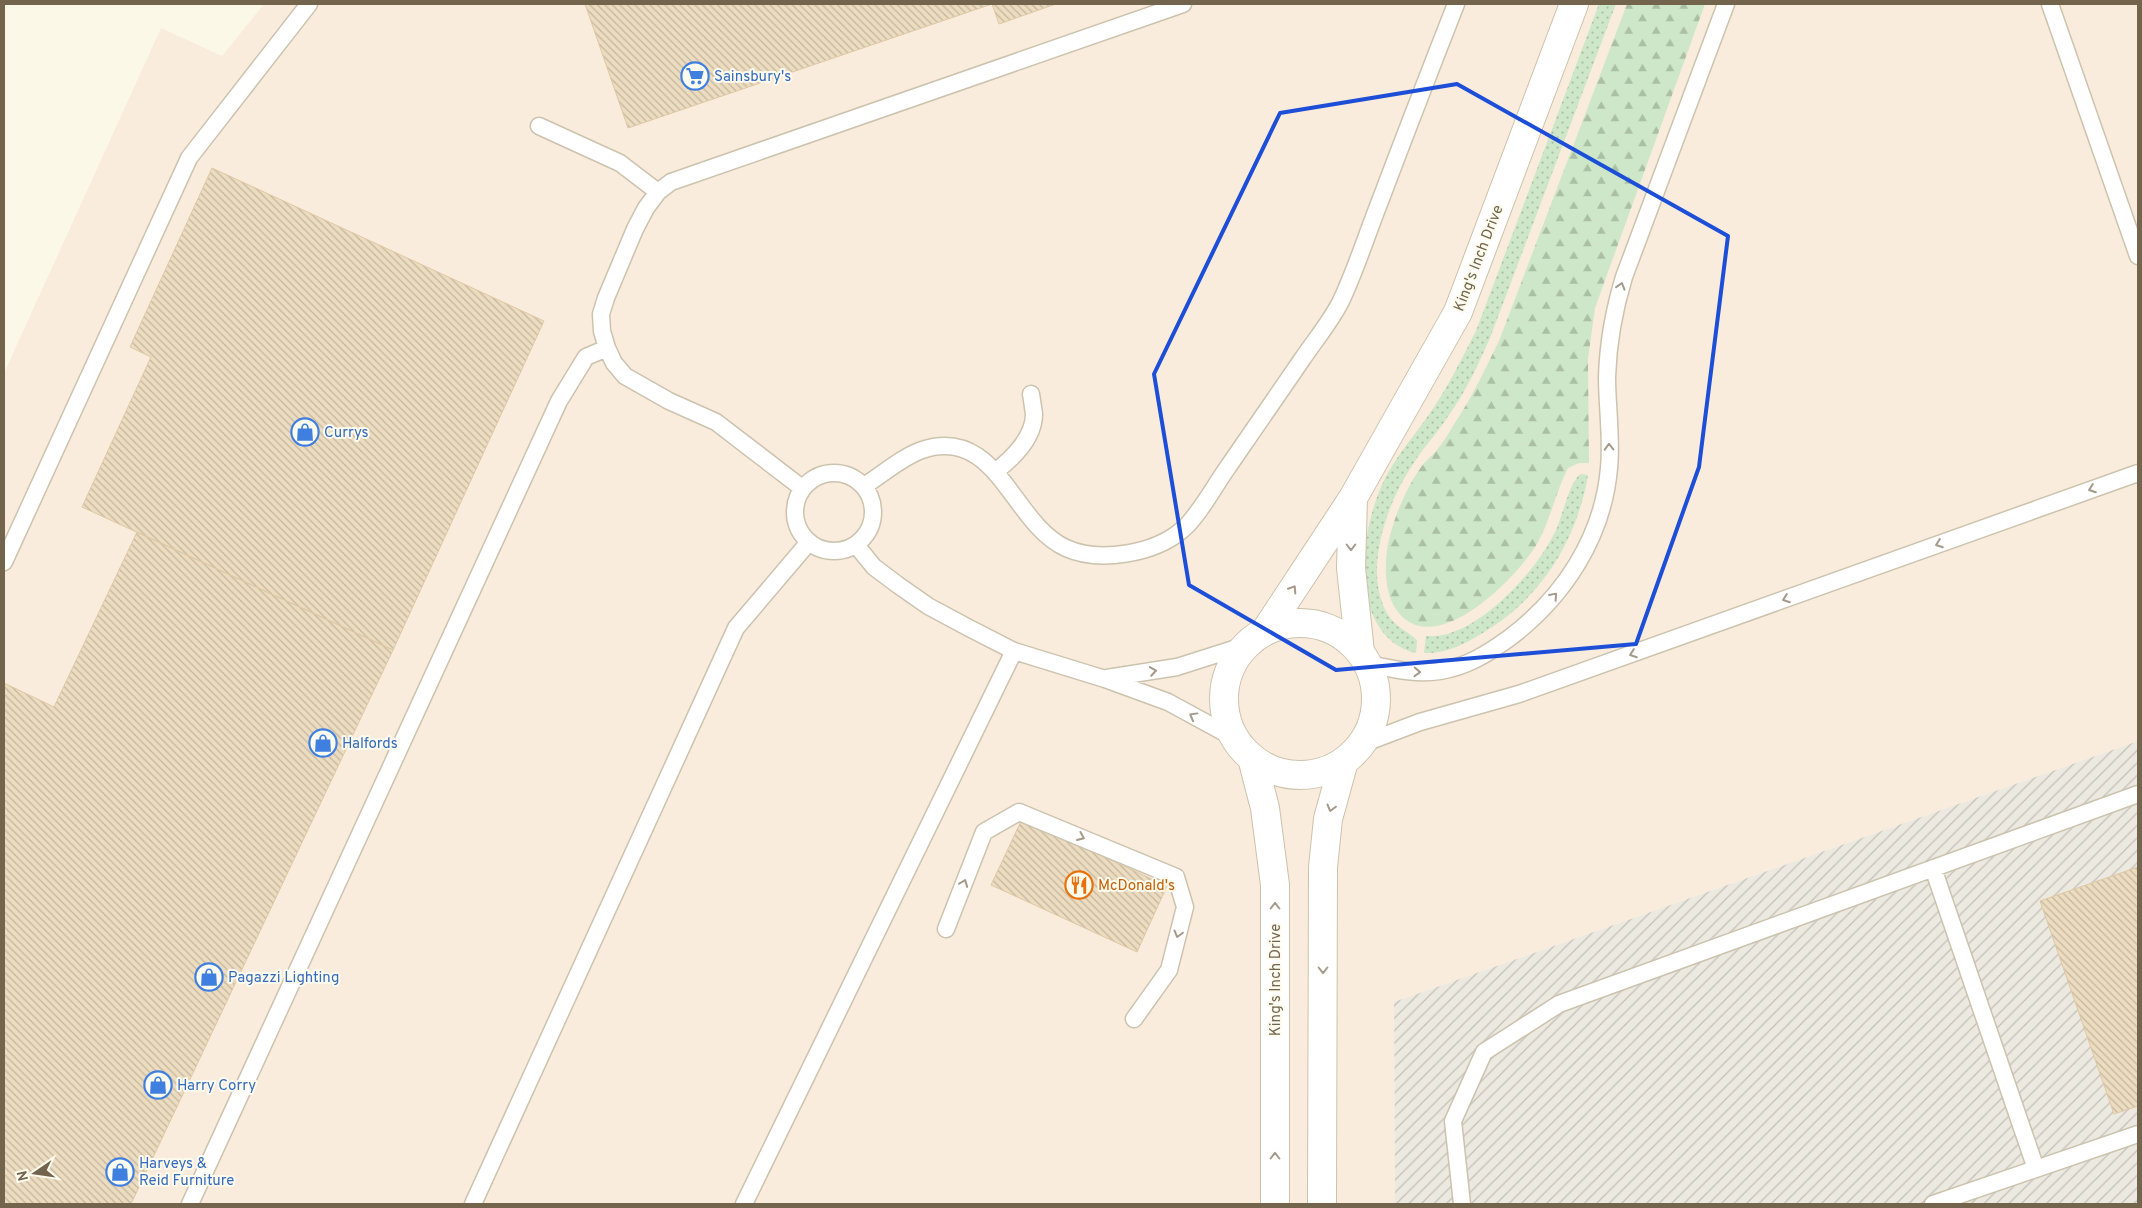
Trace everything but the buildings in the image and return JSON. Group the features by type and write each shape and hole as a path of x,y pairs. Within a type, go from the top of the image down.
{"street":[{"name":"King's Inch Drive","path":"1275,1204 1275,885 1265,808 1244,748 1226,716 1224,692 1231,667 1256,638 1353,498 1458,312 1574,4"},
{"name":"King's Inch Drive","path":"1322,1204 1323,867 1328,819 1352,753 1372,723 1376,698 1365,658 1351,568 1353,498"},
{"path":"1256,638 1291,623 1318,624 1342,634 1365,658"},
{"path":"1244,748 1273,770 1297,775 1322,772 1352,753"}],"lane":[{"path":"4,562 189,158 309,4"},
{"path":"802,488 716,422 668,401 626,376 614,363 602,331 601,314 635,229 646,208 658,192 671,182 1184,4"},
{"path":"864,486 920,450 935,447 967,450 982,458 996,471 1026,512 1050,538 1066,548 1104,556 1122,555 1162,541 1181,531 1248,438 1340,303 1456,4"},
{"path":"1365,658 1417,673 1440,671 1469,663 1486,655 1527,625 1567,582 1578,564 1597,524 1609,468 1607,377 1610,336 1615,308 1624,277 1726,4"},
{"path":"2050,4 2138,256"},
{"path":"539,126 620,163 658,192"},
{"path":"190,1204 559,401 586,357 607,348"},
{"path":"996,471 1010,460 1030,430 1034,415 1031,394"},
{"path":"840,472 853,477 864,486 871,498 874,511 872,522 866,535 856,545 834,552 820,549 808,542 800,533 795,520 794,506 802,488 818,475 840,472"},
{"path":"1352,753 1420,722 1519,694 2138,473"},
{"path":"474,1204 736,628 808,542"},
{"path":"856,545 874,567 928,606 1014,651 1105,678 1168,702 1244,748"},
{"path":"1105,678 1177,667 1256,638"},
{"path":"744,1204 1014,651"},
{"path":"1462,1204 1453,1121 1484,1052 1559,1004 2138,794"},
{"path":"946,928 984,832 1019,812 1176,877 1185,907 1168,970 1134,1020"},
{"path":"1933,868 2036,1169"},
{"path":"1933,1204 2138,1134"}],"highlighted area":[{"path":"1457,84 1728,236 1699,467 1636,644 1336,670 1189,585 1154,374 1280,113"}],"shaded area":[{"path":"264,4 2138,4 2138,741 1394,1002 1395,1204 4,1204 4,373 161,28 222,56"},
{"path":"2138,741 2138,1204 1395,1204 1394,1002"}],"green space":[{"path":"1599,4 1616,4 1490,338 1461,397 1403,480 1387,517 1381,538 1377,578 1381,597 1388,615 1398,626 1417,640 1416,653 1408,651 1393,643 1387,637 1377,624 1370,608 1364,574 1367,535 1371,516 1384,481 1392,466 1431,412 1476,331"},
{"path":"1627,4 1705,4 1595,308 1588,359 1589,463 1579,463 1568,468 1538,542 1528,557 1495,592 1475,608 1454,620 1433,627 1414,624 1398,612 1389,594 1387,584 1387,551 1396,516 1403,499 1423,464 1437,450 1468,402 1499,341"},
{"path":"1581,474 1588,475 1575,523 1565,545 1538,586 1502,620 1474,638 1447,650 1424,653 1426,636 1446,634 1468,625 1483,616 1512,591 1547,546 1558,526 1573,483"}],"place":[{"name":"Sainsbury's","path":"695,76"},
{"name":"Currys","path":"305,432"},
{"name":"Halfords","path":"323,743"},
{"name":"McDonald's","path":"1079,885"},
{"name":"Pagazzi Lighting","path":"209,977"},
{"name":"Harry Corry","path":"158,1085"},
{"name":"Harveys & Reid Furniture","path":"120,1172"}]}
